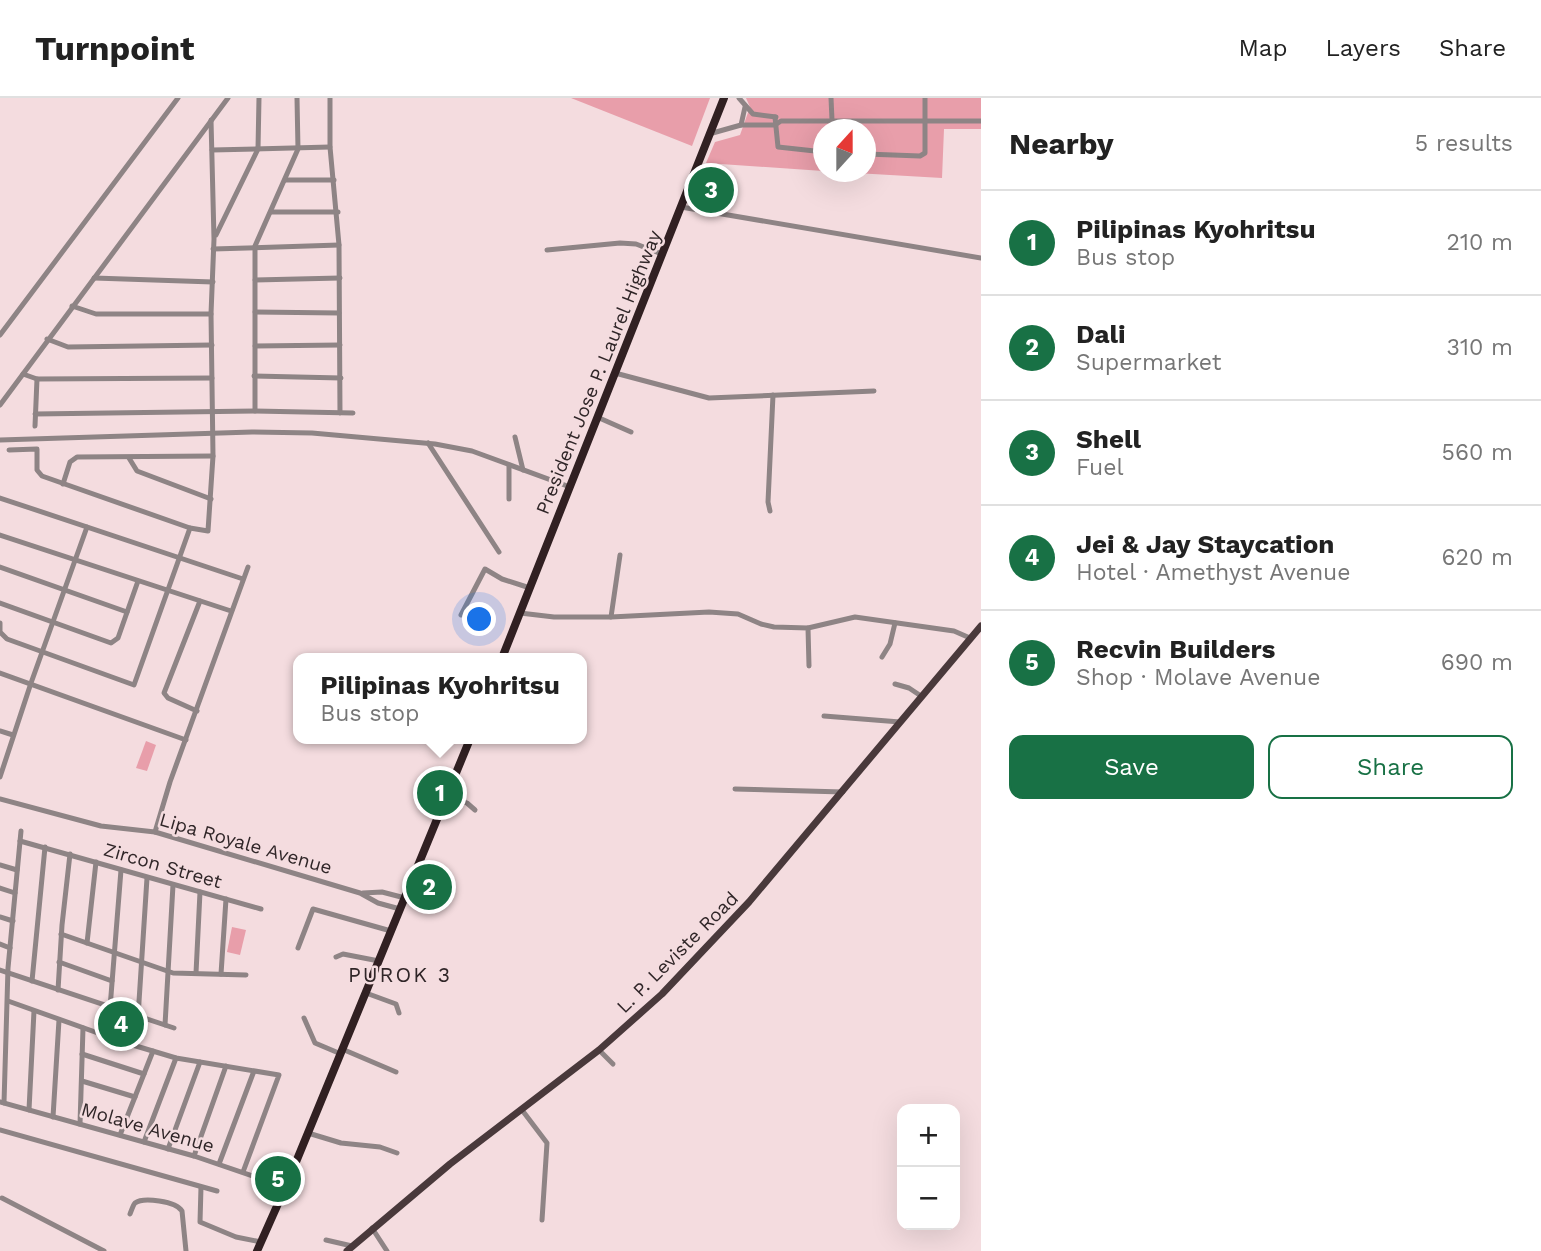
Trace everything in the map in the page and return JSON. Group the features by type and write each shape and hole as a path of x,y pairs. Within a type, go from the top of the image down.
{"highway":[{"name":"President Jose P. Laurel Highway","path":"504,653 724,98"},
{"path":"259,1247 468,744"}],"main road":[{"name":"L. P. Leviste Road","path":"349,1249 450,1164 599,1050 662,993 749,902 981,626"}],"street":[{"path":"0,335 178,98"},
{"path":"0,405 228,98"},
{"path":"214,239 258,149 260,98"},
{"path":"255,411 255,246 298,149 297,98"},
{"path":"330,98 330,147 338,212 340,413"},
{"path":"739,98 753,114 775,117 781,121"},
{"path":"831,98 832,119"},
{"path":"876,154 920,156 925,153 925,98"},
{"path":"741,125 746,107"},
{"path":"775,117 778,147 813,151"},
{"path":"9,450 37,449 39,474 190,528 208,531 213,456 211,314 214,239 211,120"},
{"path":"709,134 741,125 775,125 781,121 813,120"},
{"path":"876,120 981,121"},
{"path":"212,150 330,147"},
{"path":"285,180 334,180"},
{"path":"680,207 981,258"},
{"path":"271,212 338,212"},
{"path":"547,250 620,243 636,244 662,254"},
{"path":"213,249 339,245"},
{"path":"94,278 213,282"},
{"path":"255,280 340,278"},
{"path":"72,306 96,314 211,314"},
{"path":"255,312 339,313"},
{"path":"47,339 68,347 212,345"},
{"path":"255,346 340,345"},
{"path":"615,373 709,398 874,391"},
{"path":"23,374 37,379 212,378"},
{"path":"254,376 341,378"},
{"path":"35,426 37,379"},
{"path":"770,510 768,502 773,395"},
{"path":"36,414 213,411 354,413"},
{"path":"597,417 631,432"},
{"path":"0,440 299,432 428,443 472,451 570,486"},
{"path":"515,438 523,470"},
{"path":"428,443 499,552"},
{"path":"63,484 73,458 213,456"},
{"path":"129,458 137,471 211,499"},
{"path":"509,465 509,499"},
{"path":"0,498 243,579"},
{"path":"0,777 2,764 87,527"},
{"path":"0,623 3,636 134,685 190,528"},
{"path":"0,535 231,611"},
{"path":"611,617 620,555"},
{"path":"0,567 127,612"},
{"path":"155,832 170,782 248,567"},
{"path":"461,615 485,569 502,579 530,588"},
{"path":"0,603 111,643 118,638 138,581"},
{"path":"197,711 167,698 164,692 200,601"},
{"path":"520,613 554,617 611,617 709,611 738,614 774,627 808,628 855,617 954,631 970,638"},
{"path":"882,656 890,645 895,623"},
{"path":"808,628 809,666"},
{"path":"0,673 186,740"},
{"path":"895,684 909,688 921,696"},
{"path":"824,716 900,722"},
{"path":"0,731 13,735"},
{"path":"735,789 844,792"},
{"path":"447,796 470,805 475,810"},
{"name":"Lipa Royale Avenue","path":"0,799 101,826 155,832 359,893 378,903 400,909"},
{"path":"2,1103 10,948 21,831"},
{"name":"Zircon Street","path":"20,841 261,909"},
{"path":"32,981 45,847"},
{"path":"58,990 70,855"},
{"path":"88,943 96,862"},
{"path":"0,865 17,870"},
{"path":"110,1009 121,870"},
{"path":"126,1043 136,1017 147,878"},
{"path":"165,1025 173,885"},
{"path":"0,888 15,893"},
{"path":"196,973 200,892"},
{"name":"Lipa Royale Avenue","path":"359,893 382,892 405,898"},
{"path":"221,974 226,899"},
{"path":"298,948 313,909 391,931"},
{"path":"0,917 13,921"},
{"path":"61,934 167,971 246,975"},
{"path":"0,944 10,948"},
{"path":"336,957 343,954 379,961"},
{"path":"59,962 112,981"},
{"path":"0,970 110,1009 174,1028"},
{"path":"366,993 396,1004 399,1013"},
{"path":"8,1001 176,1058 279,1075 243,1172"},
{"path":"29,1110 34,1011"},
{"path":"304,1018 315,1043 396,1072"},
{"path":"53,1117 59,1020"},
{"path":"80,1124 83,1028"},
{"path":"599,1050 613,1064"},
{"path":"120,1135 153,1051"},
{"path":"82,1054 144,1074"},
{"path":"144,1142 176,1058"},
{"path":"168,1149 200,1062"},
{"path":"194,1156 226,1066"},
{"path":"219,1164 254,1071"},
{"path":"82,1081 135,1097"},
{"name":"Molave Avenue","path":"2,1103 194,1156 285,1187"},
{"path":"522,1110 547,1143 542,1220"},
{"path":"0,1130 217,1191"},
{"path":"308,1133 341,1143 371,1146 397,1153"},
{"path":"201,1187 200,1222 259,1247"},
{"path":"2,1198 104,1251"},
{"path":"130,1214 137,1202 165,1201 178,1205 182,1211 186,1251"},
{"path":"372,1228 387,1251"},
{"path":"326,1240 349,1249"}],"shaded area":[{"path":"571,98 710,98 692,146"},
{"path":"746,98 981,98 981,129 944,129 942,178 876,174 876,119 813,119 813,170 706,163 715,142 740,135 750,107"},
{"path":"146,741 156,745 147,771 136,768"},
{"path":"232,927 246,930 240,955 227,952"}],"place":[{"name":"Shell","path":"711,190"},
{"name":"Pilipinas Kyohritsu","path":"440,793"},
{"name":"Dali","path":"429,887"},
{"name":"Jei & Jay Staycation","path":"121,1024"},
{"name":"Recvin Builders","path":"278,1179"}],"district":[{"name":"PUROK 3","path":"400,975"}]}
